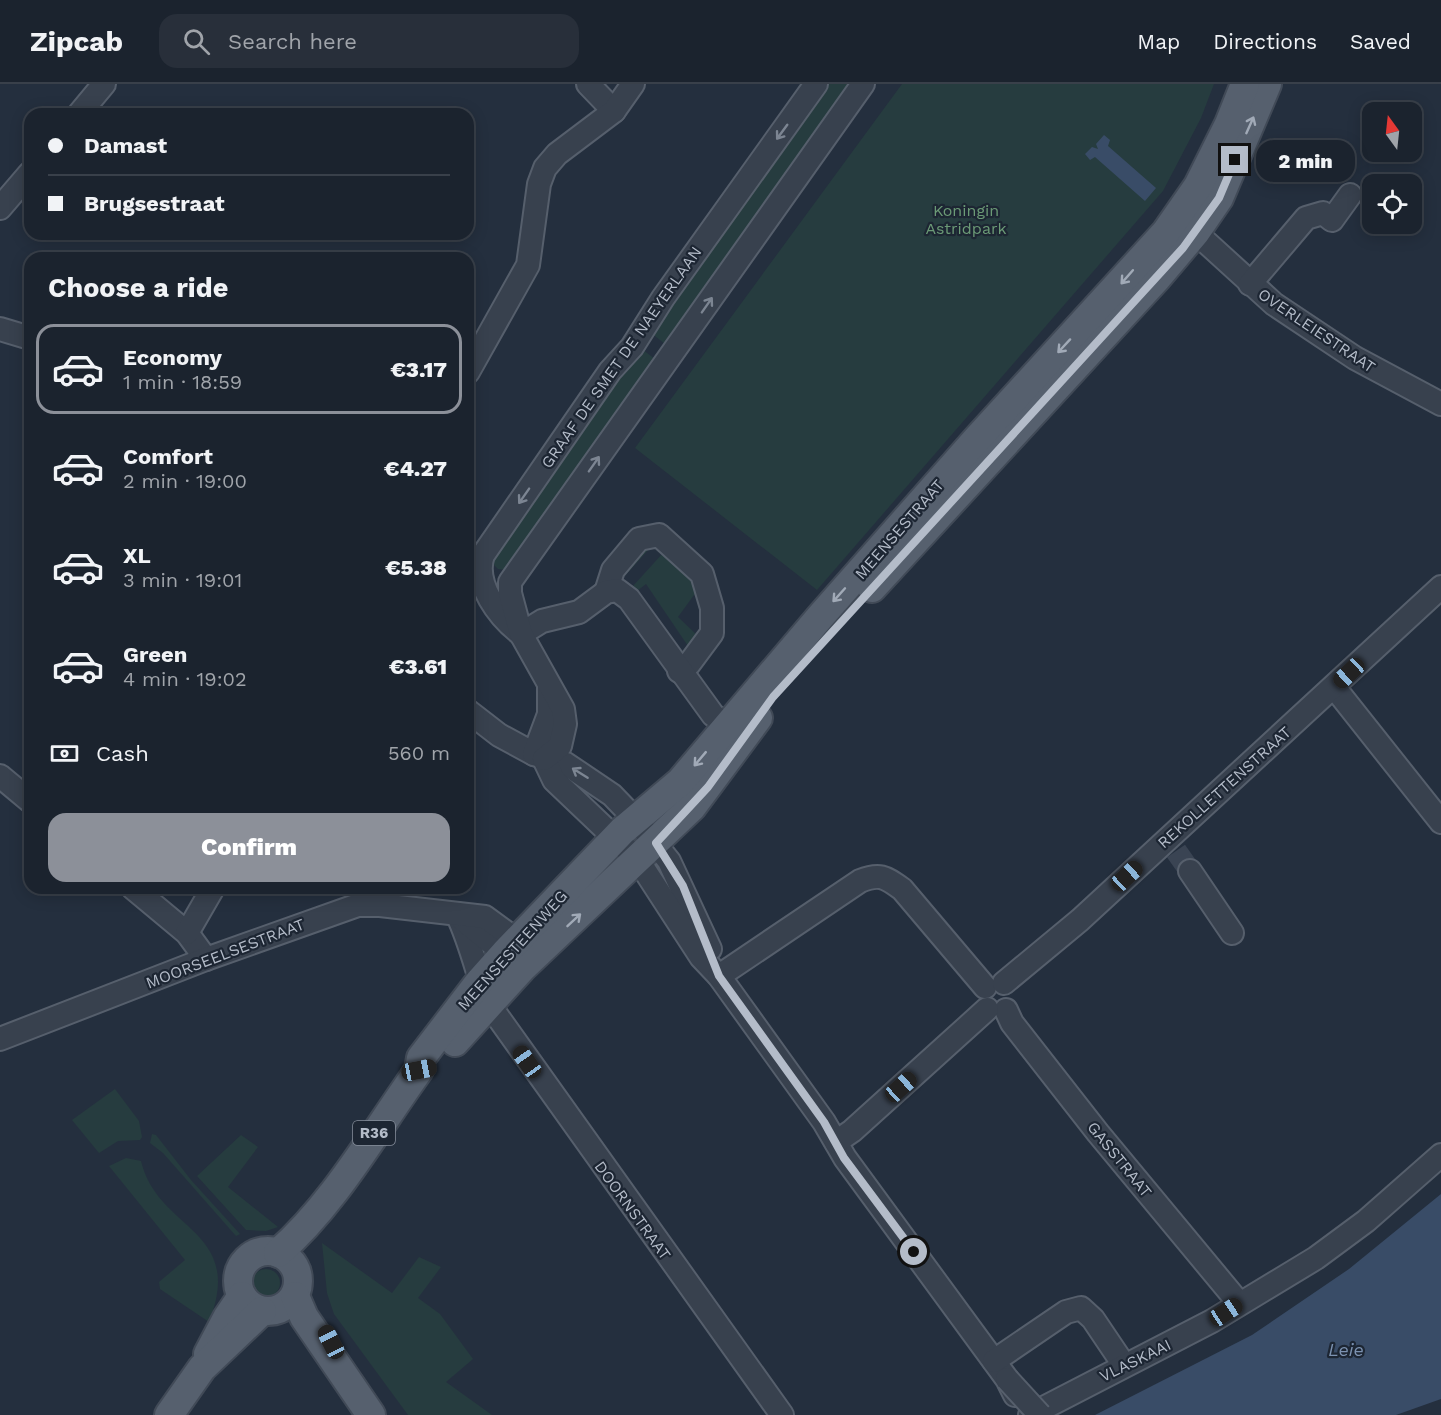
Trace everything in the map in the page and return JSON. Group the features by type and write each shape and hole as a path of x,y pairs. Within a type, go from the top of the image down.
{"main road":[{"name":"R36","path":"1187,224 1198,186 1229,124 1245,84"},
{"name":"R36","path":"1187,224 1219,198 1267,84"},
{"name":"MEENSESTRAAT","path":"627,829 680,782 820,617 976,440 1120,285 1187,224"},
{"name":"MEENSESTRAAT","path":"647,851 708,787 773,697 1157,278 1187,224"},
{"name":"MEENSESTEENWEG","path":"169,1415 202,1368 214,1341 279,1284 330,1196 419,1070 421,1058 520,954 627,829"},
{"name":"MEENSESTEENWEG","path":"520,954 647,851"},
{"name":"R36","path":"344,1374 340,1355 314,1309 306,1276 279,1284 371,1415"},
{"path":"279,1284 282,1317 351,1415"}],"street":[{"path":"84,108 104,84"},
{"path":"588,84 614,111"},
{"path":"474,361 528,265 539,184 545,168 557,154 614,111 633,84"},
{"name":"GRAAF DE SMET DE NAEYERLAAN","path":"521,634 503,620 483,583 480,565 483,555 610,371 640,336 663,298 816,84"},
{"name":"GRAAF DE SMET DE NAEYERLAAN","path":"539,757 560,746 566,724 563,709 521,634 510,593 510,582 863,84"},
{"path":"0,208 24,180"},
{"path":"1250,284 1306,218 1323,213 1332,220 1350,195"},
{"name":"OVERLEIESTRAAT","path":"1187,224 1274,304 1355,358 1441,404"},
{"path":"0,329 24,336"},
{"path":"640,336 669,358"},
{"path":"606,592 613,570 639,539 659,535 702,574 712,608 712,633 689,664 680,671"},
{"name":"REKOLLETTENSTRAAT","path":"836,1142 852,1131 1080,920 1172,845 1441,586"},
{"path":"521,634 542,621 579,612 606,592 617,590 629,598 713,715 728,726"},
{"path":"1334,687 1441,822"},
{"path":"474,716 499,735 539,757 566,764 612,795 627,829 647,851 701,957 719,976 836,1142 844,1158 1000,1370 1028,1415"},
{"path":"0,776 24,796"},
{"path":"1190,871 1232,933"},
{"name":"GASSTRAAT","path":"719,976 860,881 874,875 888,879 902,889 996,997 1012,1023 1098,1133 1239,1304"},
{"path":"140,894 187,933 206,959"},
{"path":"187,933 210,894"},
{"name":"MOORSEELSESTRAAT","path":"0,1040 346,907 380,905 485,916 520,954"},
{"path":"458,914 473,948 484,992"},
{"name":"DOORNSTRAAT","path":"484,992 782,1415"},
{"name":"VLASKAAI","path":"1028,1415 1192,1332 1316,1258 1366,1221 1441,1155"},
{"path":"1000,1370 1066,1312 1081,1308 1093,1319 1124,1365"},
{"path":"1000,1370 1040,1415"}],"green space":[{"path":"823,84 854,84 665,344 651,333"},
{"name":"Koningin Astridpark","path":"902,84 1214,84 1201,118 1163,191 817,590 635,448"},
{"path":"643,350 655,359 506,570 498,569 491,562 630,353"},
{"path":"653,540 659,541 675,554 672,558 703,584 704,600 694,595 678,617 700,638 684,655 680,653 688,646 646,584 637,591 633,586 663,553 657,548 650,548 623,578 619,575 644,545"},
{"path":"115,1089 139,1121 142,1137 140,1140 118,1141 99,1153 72,1120"},
{"path":"152,1134 156,1135 191,1180 240,1234 236,1236 163,1153 150,1143"},
{"path":"241,1135 258,1147 228,1187 278,1227 266,1231 246,1230 197,1176"},
{"path":"126,1158 141,1161 150,1184 164,1203 208,1248 216,1267 217,1291 209,1322 160,1289 159,1282 185,1260 109,1166"},
{"path":"322,1243 392,1293 419,1257 441,1267 418,1298 440,1314 473,1359 446,1382 492,1415 408,1415 334,1314 327,1293"},
{"path":"266,1269 276,1273 280,1283 276,1293 266,1297 256,1293 252,1283 256,1273"}],"water":[{"path":"1104,135 1110,140 1108,146 1156,188 1145,201 1095,157 1090,160 1085,154 1092,147 1098,149 1096,144"},
{"name":"Leie","path":"1441,1194 1441,1399 1396,1415 1095,1415 1252,1335 1349,1269"}],"tunnel":[{"path":"1176,851 1190,871"}],"route":[{"path":"914,1252 844,1158 824,1122 719,976 711,951 683,886 656,843 692,807 773,697 1183,248 1219,198 1235,160"}]}
